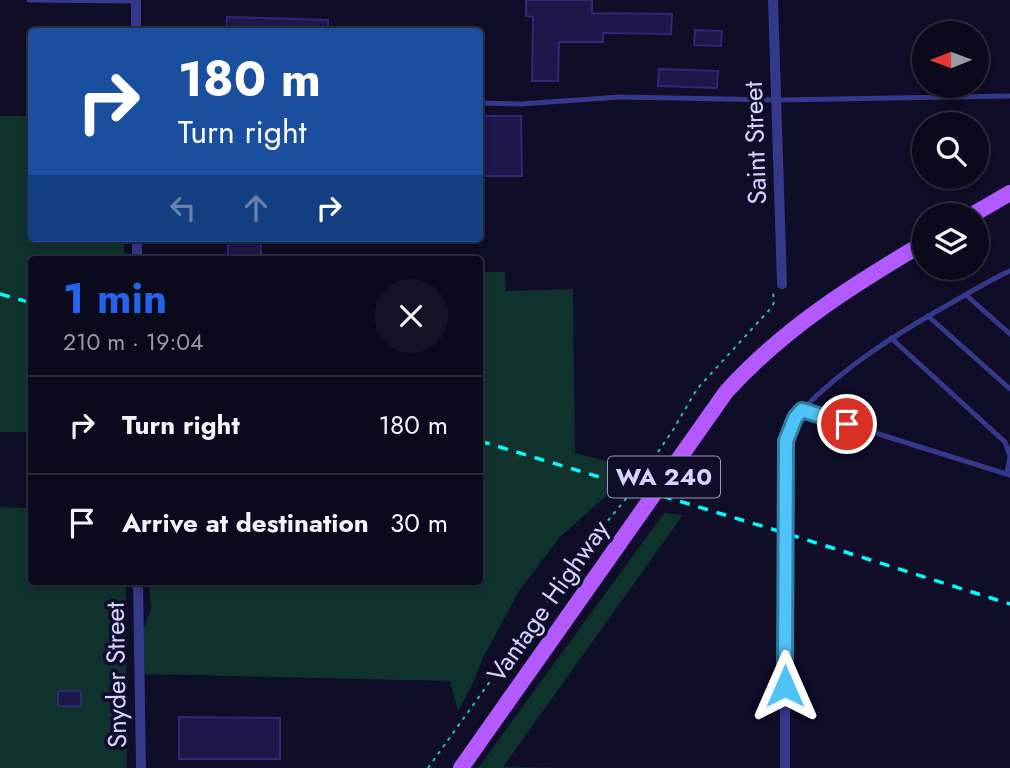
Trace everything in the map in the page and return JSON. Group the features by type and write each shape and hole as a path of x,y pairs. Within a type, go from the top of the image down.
{"main road":[{"path":"989,205 1010,193"},
{"name":"Vantage Highway","path":"461,768 726,392 756,359 833,298 912,250"}],"street":[{"name":"Saint Street","path":"773,0 782,284"},
{"path":"136,1 136,28"},
{"path":"785,768 785,460 789,429 802,410"},
{"name":"Snyder Street","path":"138,585 141,768"}],"lane":[{"path":"29,0 136,1"},
{"path":"483,103 521,104 620,97 776,100 1010,96"},
{"path":"891,338 1005,442 1010,457 1008,474 802,410 841,373 891,338 1010,270"},
{"path":"966,295 1010,334"},
{"path":"928,316 1010,388"}],"path":[{"path":"428,768 590,542 625,500 673,430 697,389 768,312 774,302 773,291 782,284"}],"green space":[{"path":"0,116 28,116 28,242 124,242 124,256 28,256 28,432 0,432"},
{"path":"483,272 505,272 506,291 573,289 575,453 630,467 606,496 560,537 519,591 458,711 450,681 142,674 139,641 151,609 149,585 483,585"},
{"path":"0,507 28,508 28,585 126,585 127,768 0,768"},
{"path":"664,513 683,515 503,767 576,768 478,768"}],"building":[{"path":"526,0 592,0 592,13 672,14 671,34 603,33 603,42 559,42 558,81 532,81 533,17 526,16"},
{"path":"227,17 328,20 328,28 226,28"},
{"path":"695,30 722,31 721,46 694,45"},
{"path":"659,69 718,71 717,88 658,86"},
{"path":"483,116 521,116 522,176 483,176"},
{"path":"228,242 261,242 261,256 228,256"},
{"path":"58,691 81,691 81,706 58,706"},
{"path":"179,717 280,718 280,759 179,759"}],"railway":[{"path":"0,294 28,302"},
{"path":"483,442 1010,604"}],"route":[{"path":"785,686 786,441 789,429 802,410 847,424"}]}
